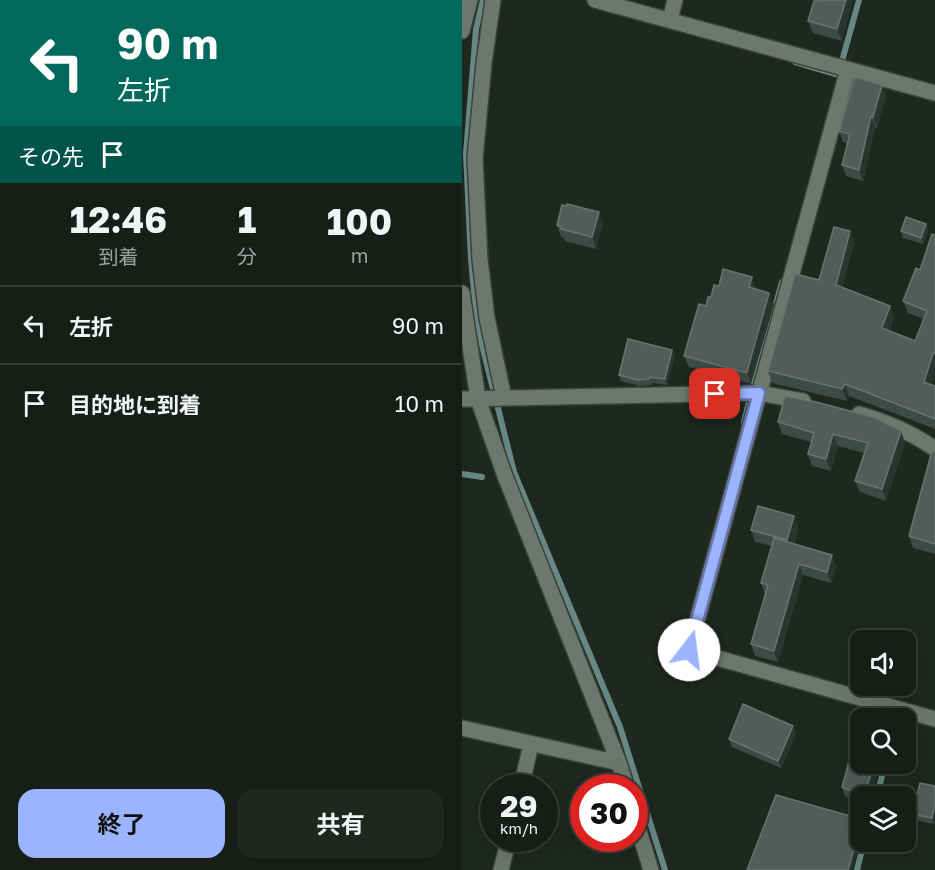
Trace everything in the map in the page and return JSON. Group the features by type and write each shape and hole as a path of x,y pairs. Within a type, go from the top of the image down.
{"street":[{"path":"462,31 470,0"},
{"path":"493,0 484,63 475,158 480,260 487,318 504,398"},
{"path":"595,0 935,93"},
{"path":"670,20 675,0"},
{"path":"848,69 689,650 935,719"},
{"path":"462,293 478,399 505,477 623,774"},
{"path":"462,399 759,393 822,404"},
{"path":"841,410 880,420 914,434 935,449"},
{"path":"462,728 619,763"},
{"path":"524,774 531,744"},
{"path":"501,870 506,852"},
{"path":"646,852 651,870"}],"building":[{"path":"846,0 837,29 808,21 814,1"},
{"path":"855,77 882,85 873,117 871,116 859,170 842,165 850,134 839,131"},
{"path":"567,204 599,212 592,237 561,229 562,227 557,225 562,205 567,206"},
{"path":"906,217 926,224 921,238 901,231"},
{"path":"834,227 850,231 836,285 890,306 882,328 915,341 927,311 903,301 916,268 920,270 932,234 935,235 935,353 933,353 924,382 935,386 935,419 845,384 842,389 768,371 795,274 819,280"},
{"path":"723,269 752,277 749,287 769,293 747,372 684,356 699,304 706,306 714,285 719,286"},
{"path":"628,339 672,350 665,379 650,377 637,380 619,375"},
{"path":"785,396 873,417 901,431 882,489 855,481 868,443 833,434 826,459 808,454 814,433 778,422"},
{"path":"932,451 935,453 935,544 909,536"},
{"path":"758,506 794,516 787,540 751,530"},
{"path":"774,538 832,555 827,572 799,564 774,651 751,644 768,585 761,583"},
{"path":"743,704 793,726 778,761 729,739"},
{"path":"850,758 850,774 871,774 867,786 850,786 850,790 842,787"},
{"path":"920,783 935,786 932,818 916,815 916,798"},
{"path":"776,795 850,816 850,852 853,852 848,870 747,870"}],"waterway":[{"path":"483,0 476,29 466,154 477,325 493,389"},
{"path":"842,61 859,0"},
{"path":"795,62 839,75"},
{"path":"754,384 782,282"},
{"path":"744,422 749,402"},
{"path":"498,408 514,472 620,727 665,870"},
{"path":"462,474 482,477"},
{"path":"880,786 882,774"},
{"path":"857,870 862,852"}],"route":[{"path":"689,650 759,393 715,394"}]}
